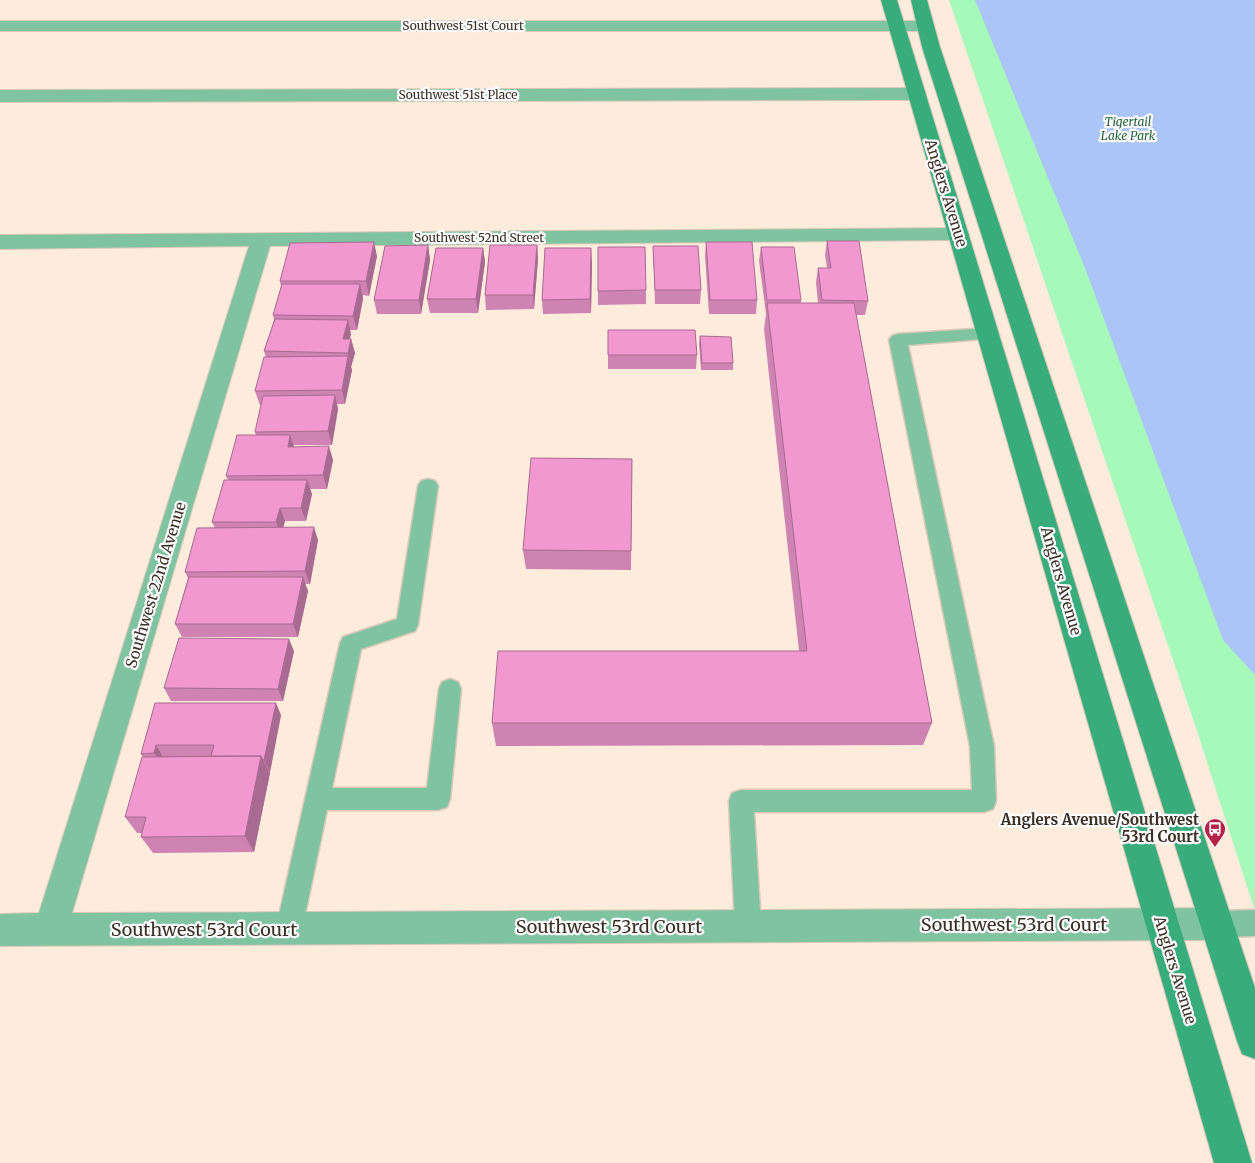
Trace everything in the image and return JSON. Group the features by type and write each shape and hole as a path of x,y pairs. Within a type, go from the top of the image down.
{"street":[{"name":"Anglers Avenue","path":"889,0 1233,1163"},
{"name":"Anglers Avenue","path":"919,0 925,26 1255,1042"},
{"name":"Southwest 51st Court","path":"0,26 925,26"},
{"name":"Southwest 51st Place","path":"0,96 917,94"},
{"name":"Southwest 52nd Street","path":"0,242 958,234"},
{"name":"Southwest 22nd Avenue","path":"50,931 262,239"},
{"name":"Southwest 53rd Court","path":"0,930 1218,924"}],"lane":[{"path":"748,926 741,801 984,801 982,746 898,340 989,334"},
{"path":"289,929 351,643 407,625 428,486"},
{"path":"317,799 438,799 450,689"},
{"path":"1218,924 1255,923"}],"green space":[{"name":"Tigertail Lake Park","path":"949,0 1255,0 1255,911 1196,728"}],"water":[{"name":"Tigertail Lake Park","path":"975,0 1255,0 1255,675 1223,640 1085,268"}],"building":[{"path":"827,241 859,241 868,301 822,300 818,268 831,268"},
{"path":"374,242 366,281 280,281 290,243"},
{"path":"706,242 752,242 757,300 710,300"},
{"path":"428,245 419,300 374,300 385,246"},
{"path":"490,245 537,245 533,295 485,295"},
{"path":"653,246 698,246 701,290 655,290"},
{"path":"598,247 645,247 646,290 598,291"},
{"path":"761,247 794,247 801,300 767,300"},
{"path":"436,248 483,248 476,299 427,299"},
{"path":"545,248 591,248 590,299 542,300"},
{"path":"282,284 360,284 353,316 273,315"},
{"path":"767,303 854,303 932,723 492,723 498,651 807,651"},
{"path":"275,319 348,320 343,339 351,339 348,353 264,351"},
{"path":"608,330 695,330 697,355 608,355"},
{"path":"700,336 731,337 733,363 702,363"},
{"path":"348,356 342,390 255,391 264,357"},
{"path":"335,395 328,431 255,432 263,396"},
{"path":"237,435 290,435 288,447 329,446 323,475 226,476"},
{"path":"531,458 632,459 631,551 523,550"},
{"path":"224,480 307,480 301,508 280,508 276,522 212,522"},
{"path":"314,527 305,571 185,572 197,528"},
{"path":"189,577 303,577 293,624 175,624"},
{"path":"179,638 289,639 278,689 164,688"},
{"path":"155,703 276,703 264,760 261,756 211,756 214,745 156,745 154,753 141,754"},
{"path":"261,756 245,836 141,837 146,817 125,817 142,757"}],"place":[{"name":"Anglers Avenue/Southwest 53rd Court","path":"1215,848"}]}
